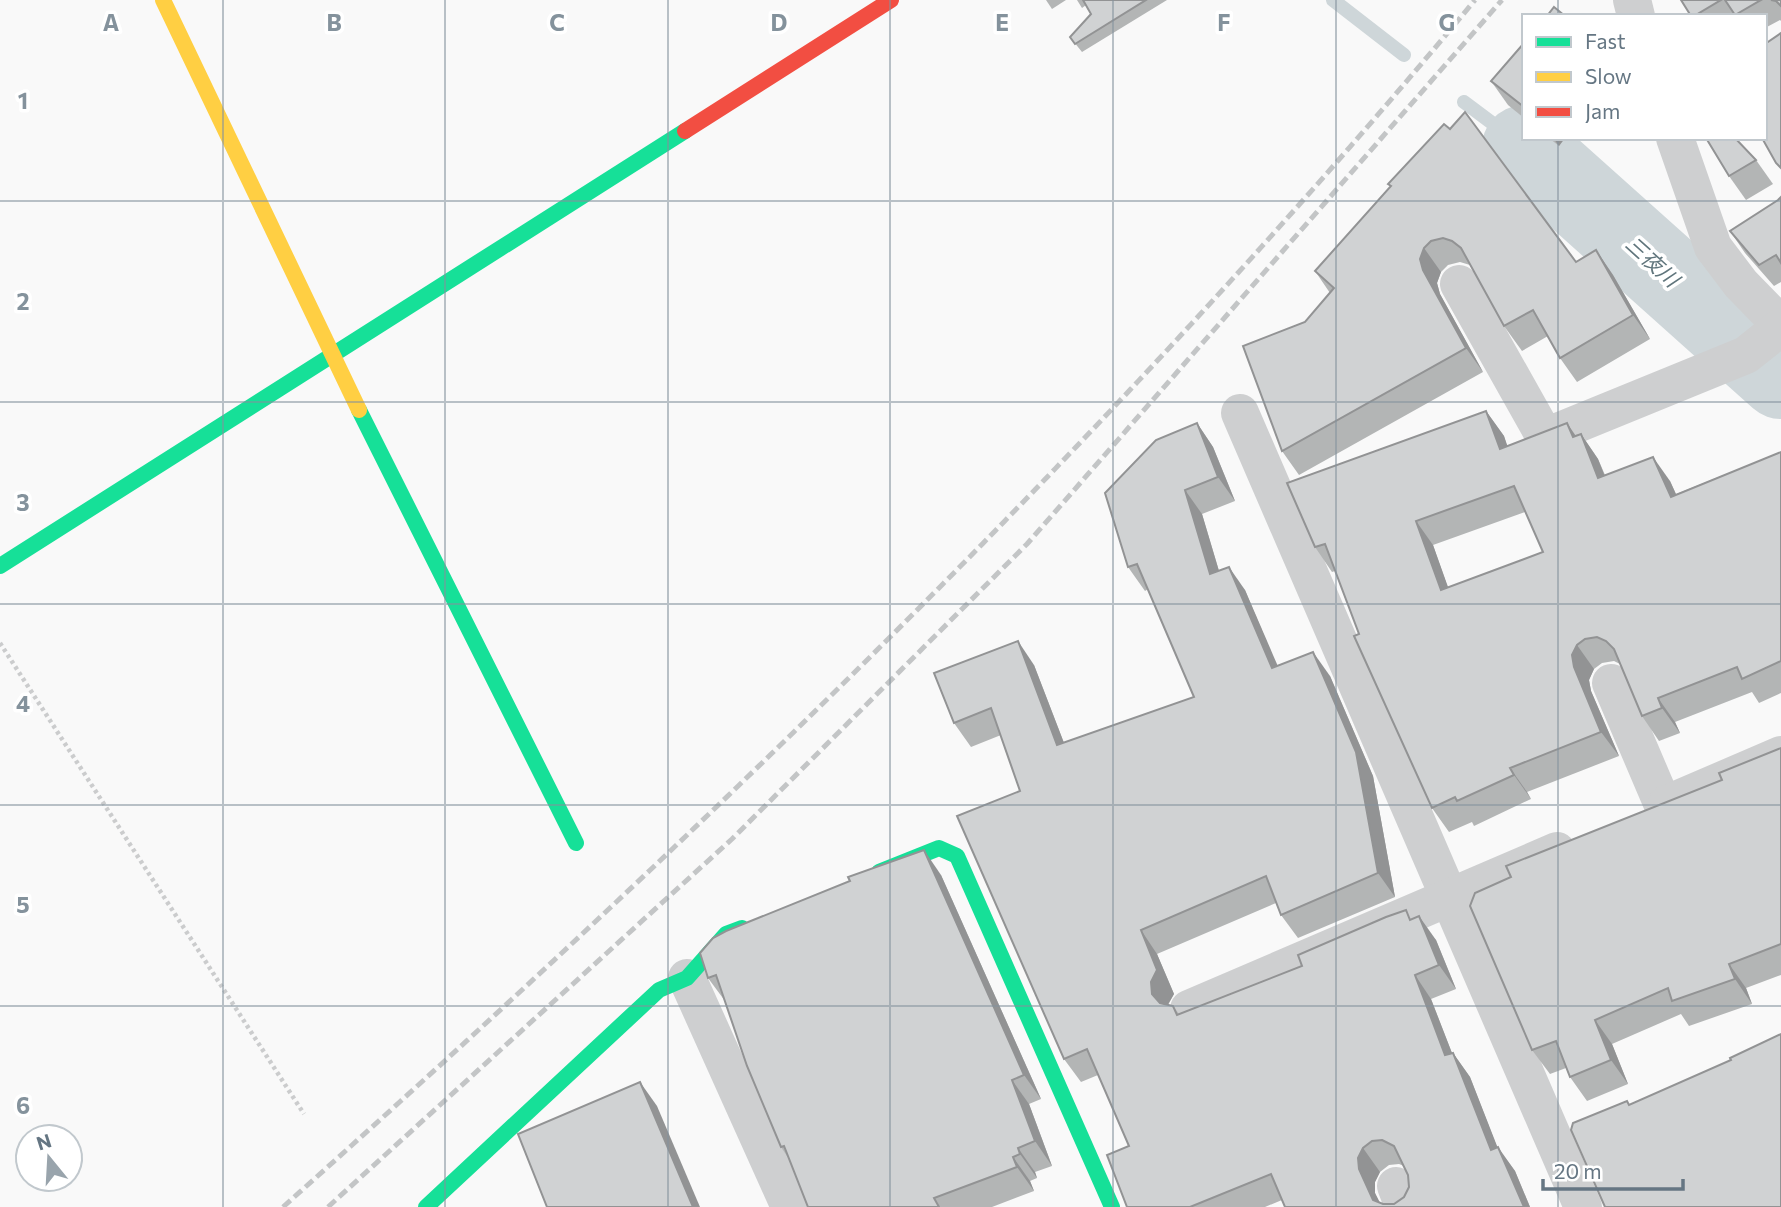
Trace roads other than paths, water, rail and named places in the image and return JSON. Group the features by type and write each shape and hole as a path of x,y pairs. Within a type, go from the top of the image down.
{"street":[{"path":"163,0 331,355 576,843"},
{"path":"0,566 891,0"},
{"path":"1459,284 1545,438 1746,355 1781,326 1741,284 1713,247 1676,140"},
{"path":"1713,247 1747,226"},
{"path":"1240,413 1583,1207"},
{"path":"1611,683 1663,805"},
{"path":"1625,822 1781,755"},
{"path":"1189,1009 1587,838"},
{"path":"864,878 939,848 957,856 1112,1207"},
{"path":"426,1207 659,990 687,978 726,934 751,924"},
{"path":"687,978 790,1207"},
{"path":"1553,1139 1591,1123"}],"waterway":[{"path":"1333,0 1404,55"},
{"path":"1464,102 1524,147"},
{"name":"三夜川","path":"1524,147 1781,377"}],"railway":[{"path":"283,1207 596,921 902,626 1195,320 1337,162 1475,0"},
{"path":"328,1207 732,839 1027,544 1502,0"}]}
